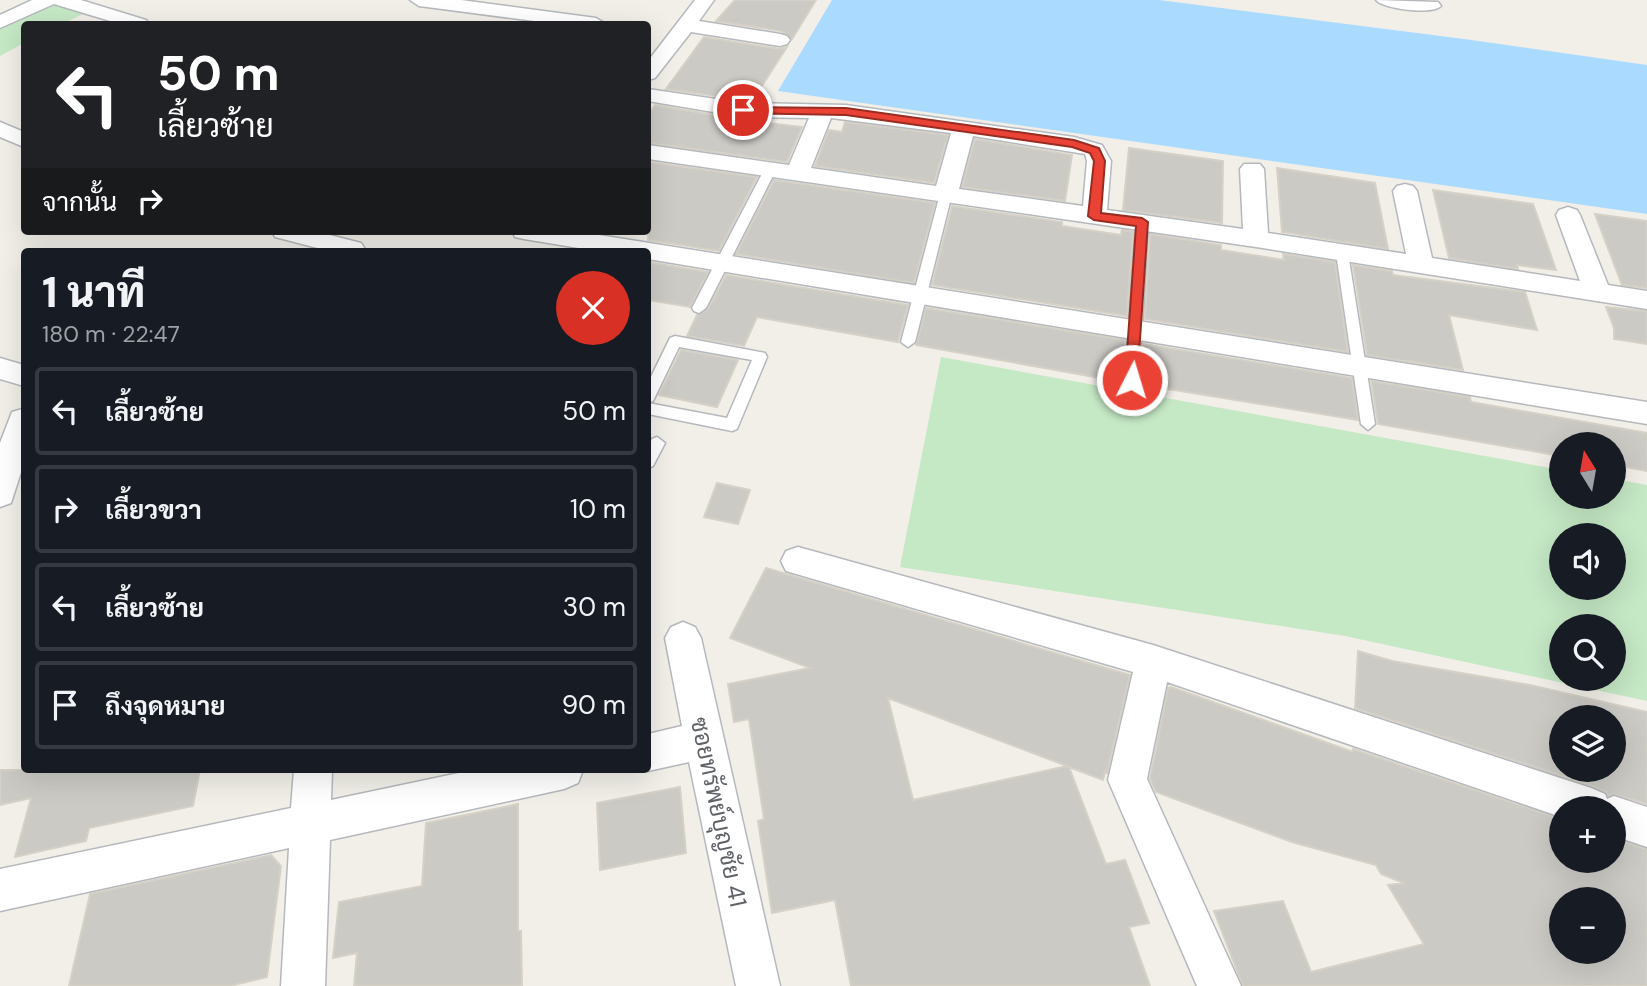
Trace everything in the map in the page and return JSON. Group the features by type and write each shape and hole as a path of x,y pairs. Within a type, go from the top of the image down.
{"street":[{"path":"0,22 47,0"},
{"path":"61,0 129,21"},
{"path":"419,0 504,6 581,21"},
{"path":"651,70 705,0"},
{"path":"1385,0 1431,6"},
{"path":"685,24 780,40"},
{"path":"651,95 743,110 823,110 1074,144 1094,150 1099,161 1094,216"},
{"path":"797,174 823,110"},
{"path":"946,194 964,128"},
{"path":"0,129 21,139"},
{"path":"651,152 1142,222 1647,300"},
{"path":"1252,169 1256,239"},
{"path":"1405,191 1420,266"},
{"path":"1568,215 1598,293"},
{"path":"299,235 348,248"},
{"path":"550,235 633,248"},
{"path":"651,251 1647,413"},
{"path":"0,368 21,375"},
{"path":"0,494 21,423"},
{"path":"798,561 1153,661 1555,796"},
{"name":"ซอยทรัพย์บุญชัย 41","path":"683,638 758,986"},
{"path":"1153,661 1127,780 1219,986"},
{"path":"651,751 703,740"},
{"path":"303,986 313,773"},
{"path":"0,890 550,773"},
{"path":"1626,820 1647,827"}],"lane":[{"path":"699,308 770,170"},
{"path":"908,342 946,194"},
{"path":"1132,380 1142,222"},
{"path":"1342,253 1368,424"},
{"path":"651,391 675,341 760,357 733,425 651,410"},
{"path":"651,359 665,361"},
{"path":"651,456 657,443"}],"green space":[{"path":"52,4 83,14 68,21 21,21 21,45 0,56 0,29"},
{"path":"941,357 1549,468 1549,509 1626,509 1626,481 1647,485 1647,701 1601,691 1626,691 1626,614 1549,614 1549,680 1345,636 900,567"}],"water":[{"path":"832,0 1159,0 1647,65 1647,214 778,91"}],"building":[{"path":"735,0 816,0 792,39 781,31 716,21"},
{"path":"704,37 780,49 787,47 752,101 666,89"},
{"path":"655,105 802,127 787,162 651,143 651,111"},
{"path":"845,122 948,135 934,183 815,166 829,130 842,132"},
{"path":"975,139 1072,155 1065,201 962,187"},
{"path":"1129,148 1223,161 1222,223 1123,210"},
{"path":"651,162 757,177 719,251 648,240 648,235 651,235"},
{"path":"1277,168 1375,183 1388,249 1282,232"},
{"path":"774,180 935,203 914,283 736,254"},
{"path":"1433,190 1533,204 1556,270 1517,265 1518,269 1449,258"},
{"path":"952,206 1062,222 1062,226 1121,235 1122,230 1133,232 1127,316 932,285"},
{"path":"1595,214 1647,221 1647,288 1622,285"},
{"path":"1150,234 1221,245 1221,250 1284,260 1283,254 1335,262 1348,352 1145,319"},
{"path":"651,262 708,272 690,307 651,300"},
{"path":"1353,265 1392,271 1393,275 1525,292 1537,330 1449,315 1463,370 1367,355"},
{"path":"726,275 908,305 898,342 757,317 744,346 687,336 697,315 708,309"},
{"path":"1606,307 1647,311 1647,344 1614,339 1614,328"},
{"path":"926,308 1125,340 1123,382 916,345"},
{"path":"1144,344 1352,378 1358,420 1138,384 1142,380"},
{"path":"681,350 738,360 717,407 659,395"},
{"path":"1371,381 1470,397 1471,402 1647,433 1647,471 1626,467 1626,432 1549,432 1549,454 1378,424"},
{"path":"717,483 750,490 738,524 704,517"},
{"path":"766,568 1130,675 1107,773 1105,772 1103,780 1069,767 1106,864 1125,860 1149,923 1129,927 1150,986 851,986 835,900 772,913 758,821 764,819 749,719 734,722 728,684 810,668 730,638","holes":["888,698 1067,766 913,800"]},
{"path":"1358,651 1392,661 1530,685 1617,705 1549,705 1549,772 1355,708"},
{"path":"1171,687 1353,752 1353,749 1549,815 1549,873 1626,873 1626,843 1647,849 1647,986 1243,986 1214,911 1283,901 1311,972 1424,944 1388,885 1404,883 1381,874 1376,865 1292,842 1156,792 1150,779 1168,688"},
{"path":"1626,707 1647,712 1647,804 1626,796 1608,796 1606,792 1580,782 1626,782"},
{"path":"0,770 21,770 21,773 199,773 193,806 89,828 86,841 15,857 31,798 0,805"},
{"path":"680,787 686,853 600,870 597,803"},
{"path":"518,804 518,931 521,931 522,986 354,986 357,953 333,958 339,902 422,886 426,823"},
{"path":"271,855 281,866 267,977 230,986 69,986 90,894"}],"route":[{"path":"743,110 846,112 1074,144 1094,150 1099,161 1094,216 1142,222 1132,380"}]}
